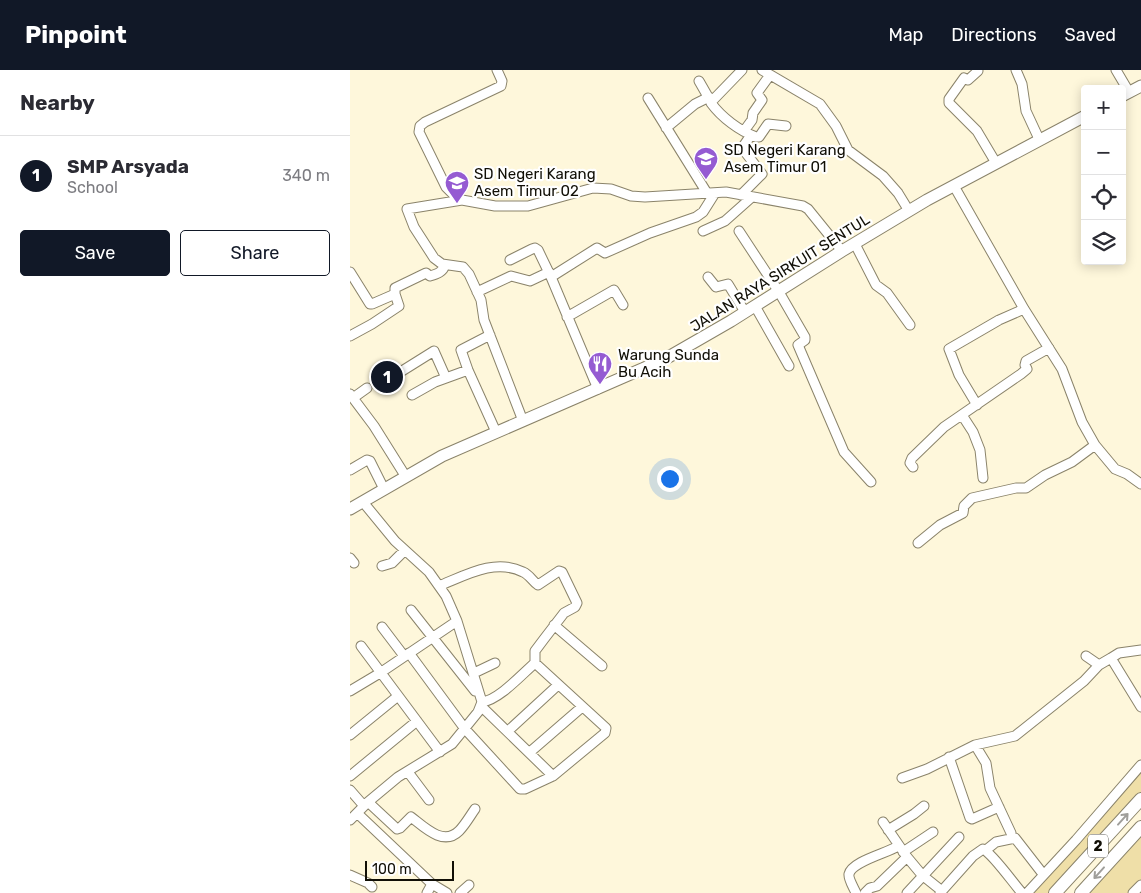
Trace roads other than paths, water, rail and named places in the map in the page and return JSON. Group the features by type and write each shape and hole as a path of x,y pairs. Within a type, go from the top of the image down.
{"highway":[{"name":"2","path":"1055,893 1141,799"},
{"name":"2","path":"1081,893 1141,827"}],"main road":[{"path":"1126,94 1141,86"},
{"name":"JALAN RAYA SIRKUIT SENTUL","path":"350,509 442,456 665,359 909,211 1081,118"}],"street":[{"path":"462,200 446,187 419,130 425,122 500,86 502,81 497,70"},
{"path":"666,128 695,104 710,100 742,70"},
{"path":"1016,70 1022,84 1026,111 1040,139"},
{"path":"1116,70 1122,85"},
{"path":"978,71 968,80 964,78 949,99 949,103 977,131 996,163"},
{"path":"741,195 762,174 742,148 753,114 762,100 757,93 766,73 815,100 836,126 848,150 883,176 898,193 909,211"},
{"path":"699,81 710,100 727,119 748,133 758,137 768,124 786,126"},
{"path":"648,98 666,128 711,193"},
{"path":"954,186 1024,308 1062,369 1082,422 1095,446 1115,469 1128,474 1141,484"},
{"path":"523,421 484,320 482,303 466,270 460,266 445,265 432,256 414,227 407,210 462,200 495,206 528,206 593,188 607,189 638,197 730,192 806,208 842,251"},
{"path":"477,292 511,276 530,281 550,275 598,248 605,253 650,233 696,217 703,212 711,193"},
{"path":"704,231 725,221 752,197"},
{"path":"738,231 778,292 805,338 798,345 844,452 871,482"},
{"path":"855,244 876,285 887,293 910,325"},
{"path":"510,260 536,248 550,275 598,389"},
{"path":"350,336 399,306 395,288 426,273 430,276 437,274 445,265"},
{"path":"350,272 370,304 395,294"},
{"path":"708,277 716,287 728,284 750,309 789,366"},
{"path":"567,317 614,290 623,305"},
{"path":"976,405 959,375 949,349 1024,308"},
{"path":"490,335 461,350 496,432"},
{"path":"913,467 910,461 944,428 1026,370 1026,361 1049,348"},
{"path":"394,376 434,351 446,378"},
{"path":"412,395 435,382 468,370"},
{"path":"367,388 351,396 374,426 406,477"},
{"path":"962,415 973,432 980,450 983,478"},
{"path":"918,543 940,525 963,513 964,506 972,498 1016,488 1026,488 1045,475 1072,462 1095,446"},
{"path":"350,470 367,460 370,461 384,489"},
{"path":"363,502 404,551 428,572 440,586 457,621 482,704 553,776"},
{"path":"382,566 392,563 404,551"},
{"path":"382,627 465,729 518,789 525,789 553,776 605,733 606,728 603,724 535,663 535,652 554,624 564,613 575,607 577,603 560,571 538,585 527,574 515,568 494,566 440,586"},
{"path":"411,610 475,691"},
{"path":"350,691 457,621"},
{"path":"554,624 602,666"},
{"path":"361,646 440,752"},
{"path":"902,778 926,769 975,745 1015,736 1084,681 1099,666 1119,652 1141,650"},
{"path":"1086,656 1099,666"},
{"path":"1111,658 1141,706"},
{"path":"474,673 495,663"},
{"path":"350,820 394,780 452,744 482,704 499,694 535,663"},
{"path":"508,731 558,685"},
{"path":"350,735 398,696"},
{"path":"530,752 582,707"},
{"path":"350,776 417,721"},
{"path":"975,745 986,763 990,788 1010,833"},
{"path":"950,757 970,818 978,817 999,806"},
{"path":"1027,893 1141,765"},
{"path":"408,772 429,800"},
{"path":"350,790 397,829 411,817 431,833 441,836 458,833 475,809"},
{"path":"924,806 914,814 886,826 903,852 922,875 941,892 979,851 986,850 996,842 1015,838 1043,874"},
{"path":"357,813 432,884 447,893"},
{"path":"865,893 870,888 877,886 903,852 933,832"},
{"path":"907,893 959,837"},
{"path":"986,850 1022,893"},
{"path":"856,893 849,876 850,872 868,859 903,852"},
{"path":"350,875 368,883 372,888"},
{"path":"427,893 432,884"},
{"path":"460,893 469,885"},
{"path":"1134,893 1141,885"}],"place":[{"name":"SD Negeri Karang Asem Timur 01","path":"706,180"},
{"name":"SD Negeri Karang Asem Timur 02","path":"457,204"},
{"name":"SMP Arsyada","path":"387,377"},
{"name":"Warung Sunda Bu Acih","path":"600,385"}]}
